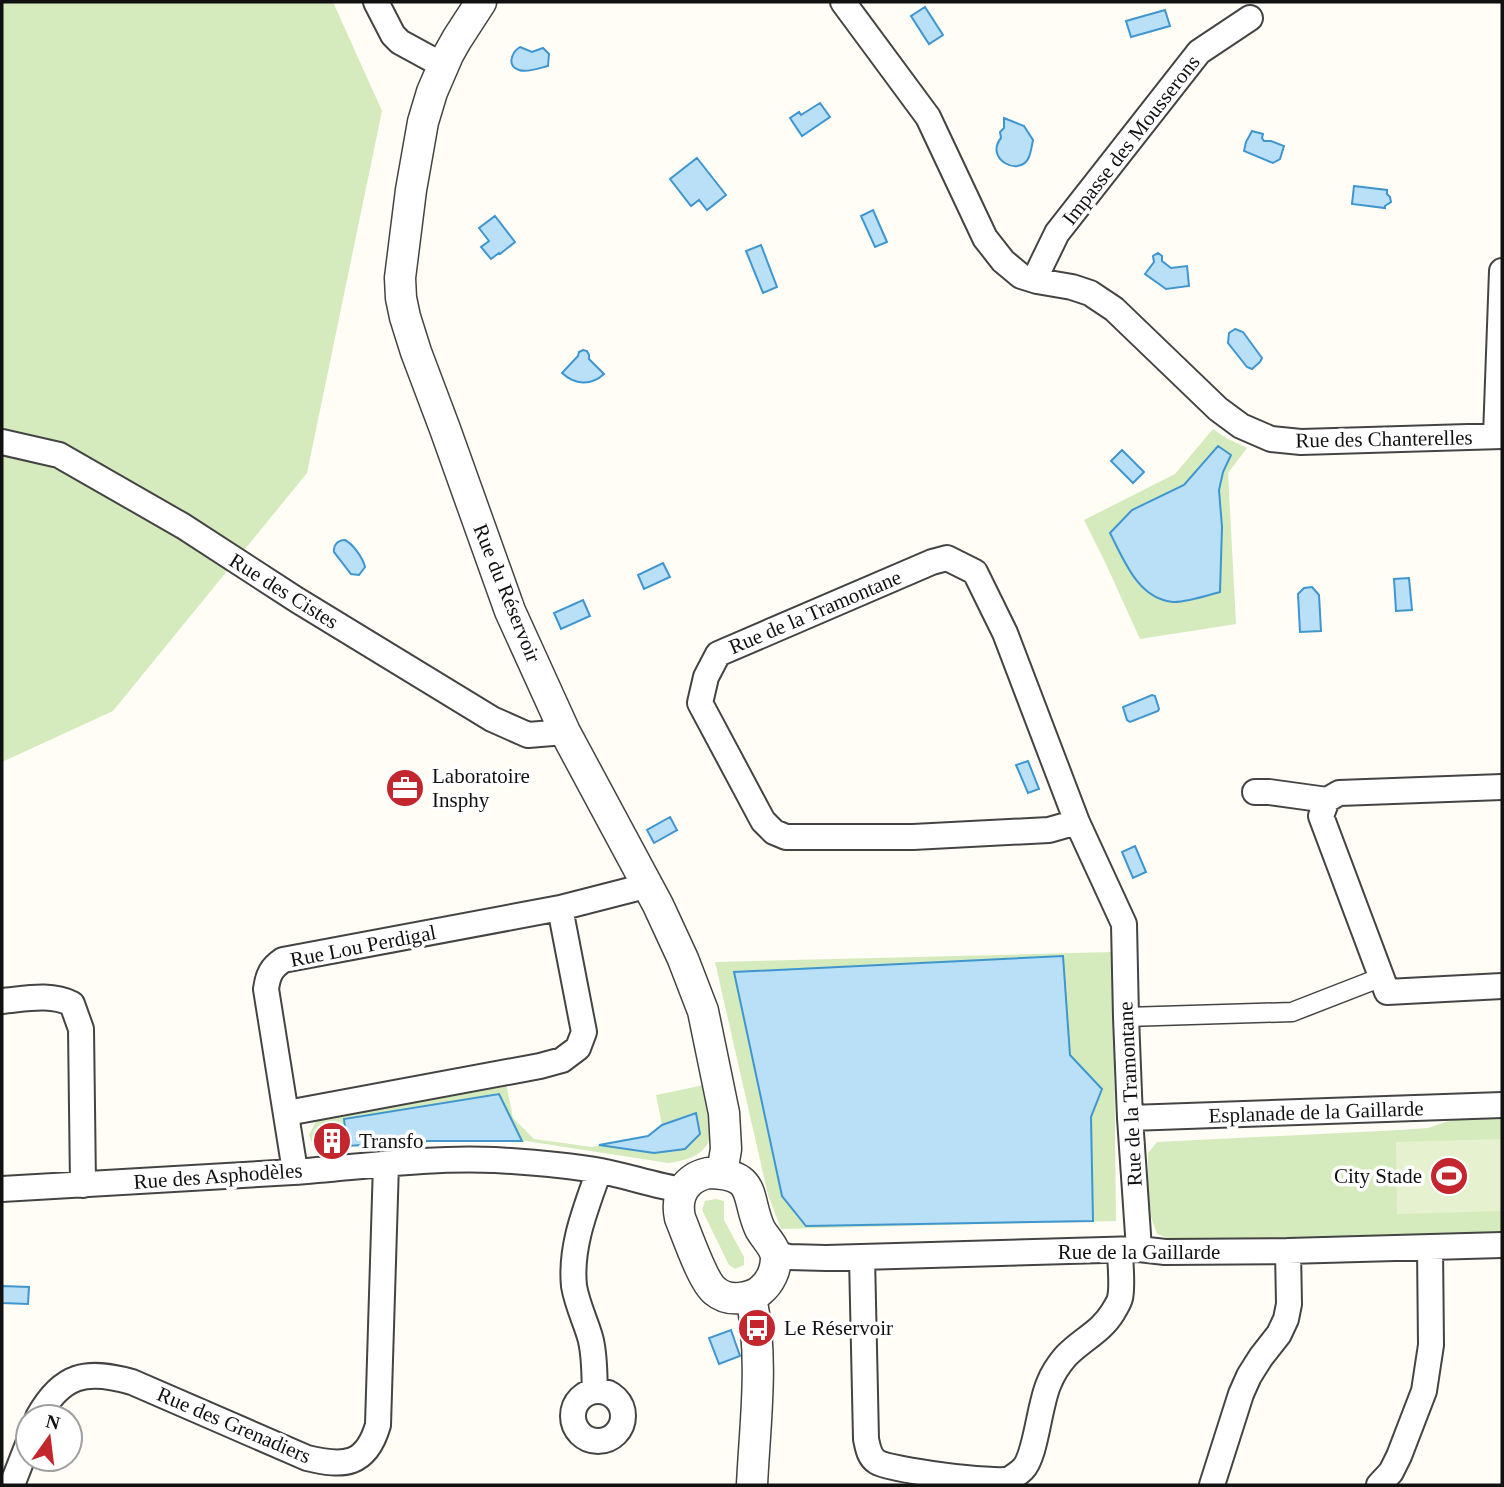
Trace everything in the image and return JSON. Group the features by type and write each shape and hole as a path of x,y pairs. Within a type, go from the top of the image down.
{"street":[{"path":"376,2 393,35 400,42 443,66"},
{"name":"Rue du Réservoir","path":"481,2 457,38 443,66 423,122 403,253 401,298 416,352 510,611 565,732 658,905 703,1011 724,1113 726,1149 722,1173"},
{"name":"Rue des Chanterelles","path":"843,2 928,117 985,238 1003,261 1021,276 1090,293 1114,309 1218,409 1241,426 1271,439 1301,442 1499,436"},
{"name":"Impasse des Mousserons","path":"1037,281 1039,270 1057,233 1199,52 1250,18"},
{"path":"1499,436 1502,271"},
{"name":"Rue des Cistes","path":"2,442 59,456 70,462 183,526 297,600 492,719 528,734 565,732"},
{"name":"Rue de la Tramontane","path":"862,1257 868,1451 876,1461 887,1466 940,1474 993,1480 1010,1479 1023,1470 1030,1458 1048,1385 1067,1354 1108,1321 1120,1300 1130,1250 1130,1118 1124,924 1077,822 1018,665 975,572 947,558 932,562 718,654 706,677 700,703 763,821 774,832 786,837 913,837 1049,830 1077,822"},
{"path":"1255,792 1327,800 1339,793 1502,787"},
{"path":"1327,800 1321,816 1387,992 1502,986"},
{"name":"Rue Lou Perdigal","path":"295,1171 266,989 267,977 273,967 283,960 560,908 646,884"},
{"path":"287,1114 540,1066 562,1060 578,1048 584,1032 560,908"},
{"path":"1125,1017 1292,1012 1381,978"},
{"path":"2,1001 52,997 72,1004 81,1029 83,1185"},
{"name":"Esplanade de la Gaillarde","path":"1130,1118 1502,1105"},
{"name":"Rue des Asphodèles","path":"2,1189 440,1160 492,1160 598,1171 683,1190"},
{"name":"Rue des Grenadiers","path":"46,1403 66,1382 89,1376 110,1376 132,1382 307,1458 336,1464 358,1458 372,1442 378,1425 386,1164"},
{"path":"595,1391 590,1338 580,1312 573,1268 583,1214 598,1171"},
{"path":"722,1173 736,1178 747,1187 758,1224 776,1254 775,1269 768,1282 751,1297 725,1297 713,1290 706,1280 680,1218 678,1209 683,1190 690,1181 698,1175 722,1173"},
{"name":"Rue de la Gaillarde","path":"776,1254 789,1258 1502,1245"},
{"path":"1379,1485 1391,1472 1399,1456 1424,1391 1432,1345 1430,1247"},
{"path":"1212,1485 1249,1376 1279,1334 1286,1319 1289,1304 1288,1251"},
{"path":"751,1297 757,1328 759,1365 752,1485"}],"green space":[{"path":"2,2 333,2 382,111 307,473 113,711 2,762"},
{"path":"1213,429 1247,448 1228,473 1236,624 1140,639 1084,520 1175,474"},
{"path":"1113,952 1116,1221 781,1229 768,1195 715,962"},
{"path":"506,1083 513,1118 534,1139 592,1147 648,1136 662,1125 656,1095 704,1085 710,1114 710,1137 698,1154 668,1163 526,1141 429,1141 345,1146 344,1134 322,1135 322,1147 314,1148 309,1135 317,1119"},
{"path":"1502,1118 1502,1233 1175,1241 1157,1234 1151,1217 1148,1153 1157,1142 1400,1130 1428,1128 1454,1119"},
{"name":"City Stade","path":"1502,1139 1502,1211 1397,1214 1396,1142"},
{"path":"705,1201 724,1201 724,1220 744,1257 744,1265 735,1269 729,1265 702,1210"}],"water":[{"path":"925,7 943,35 929,44 911,16"},
{"path":"1165,10 1170,26 1131,37 1126,21"},
{"path":"520,47 532,52 543,48 549,54 548,66 526,71 515,68 511,62"},
{"path":"820,103 830,117 802,136 790,118 799,112 801,115"},
{"path":"1004,118 1024,126 1033,140 1029,157 1025,163 1018,166 1005,163 997,153"},
{"path":"1252,131 1263,134 1264,141 1284,146 1280,159 1273,163 1244,151"},
{"path":"697,158 726,195 707,210 699,200 691,206 670,179"},
{"path":"1354,186 1387,190 1391,202 1385,208 1352,204"},
{"path":"873,210 887,242 875,247 861,216"},
{"path":"495,216 515,242 491,259 481,247 489,241 479,228"},
{"path":"761,245 777,287 763,293 746,251"},
{"path":"1158,253 1162,256 1162,261 1171,268 1187,266 1189,286 1166,289 1145,274 1154,262 1153,256"},
{"path":"1235,329 1243,332 1262,358 1252,369 1247,367 1228,343 1229,333"},
{"path":"583,350 587,351 589,359 604,374 594,381 578,382 562,373"},
{"path":"1218,446 1231,455 1219,490 1222,527 1220,592 1183,601 1161,599 1141,586 1110,533 1132,510 1184,485"},
{"path":"1122,450 1144,472 1133,483 1111,461"},
{"path":"345,540 364,563 365,567 359,575 351,574 334,552 337,543"},
{"path":"663,563 670,577 644,589 638,575"},
{"path":"1409,578 1412,610 1396,611 1394,579"},
{"path":"1312,587 1319,595 1321,631 1300,632 1298,594 1304,588"},
{"path":"583,600 590,616 561,629 554,613"},
{"path":"1155,696 1158,711 1130,722 1127,720 1123,707"},
{"path":"1028,761 1039,789 1028,793 1016,765"},
{"path":"670,817 677,830 654,843 647,830"},
{"path":"1135,846 1146,872 1133,878 1122,852"},
{"path":"1063,956 1070,1055 1102,1089 1091,1117 1093,1221 806,1226 782,1196 734,972"},
{"path":"499,1094 522,1141 429,1141 347,1146 344,1119"},
{"path":"696,1113 700,1134 685,1149 654,1153 599,1145 648,1136 662,1125"},
{"path":"2,1286 29,1287 28,1304 2,1303"},
{"path":"731,1330 740,1356 719,1364 709,1338"}],"place":[{"name":"Laboratoire Insphy","path":"405,788"},
{"name":"Transfo","path":"332,1141"},
{"name":"City Stade","path":"1449,1176"},
{"name":"Le Réservoir","path":"757,1328"}]}
